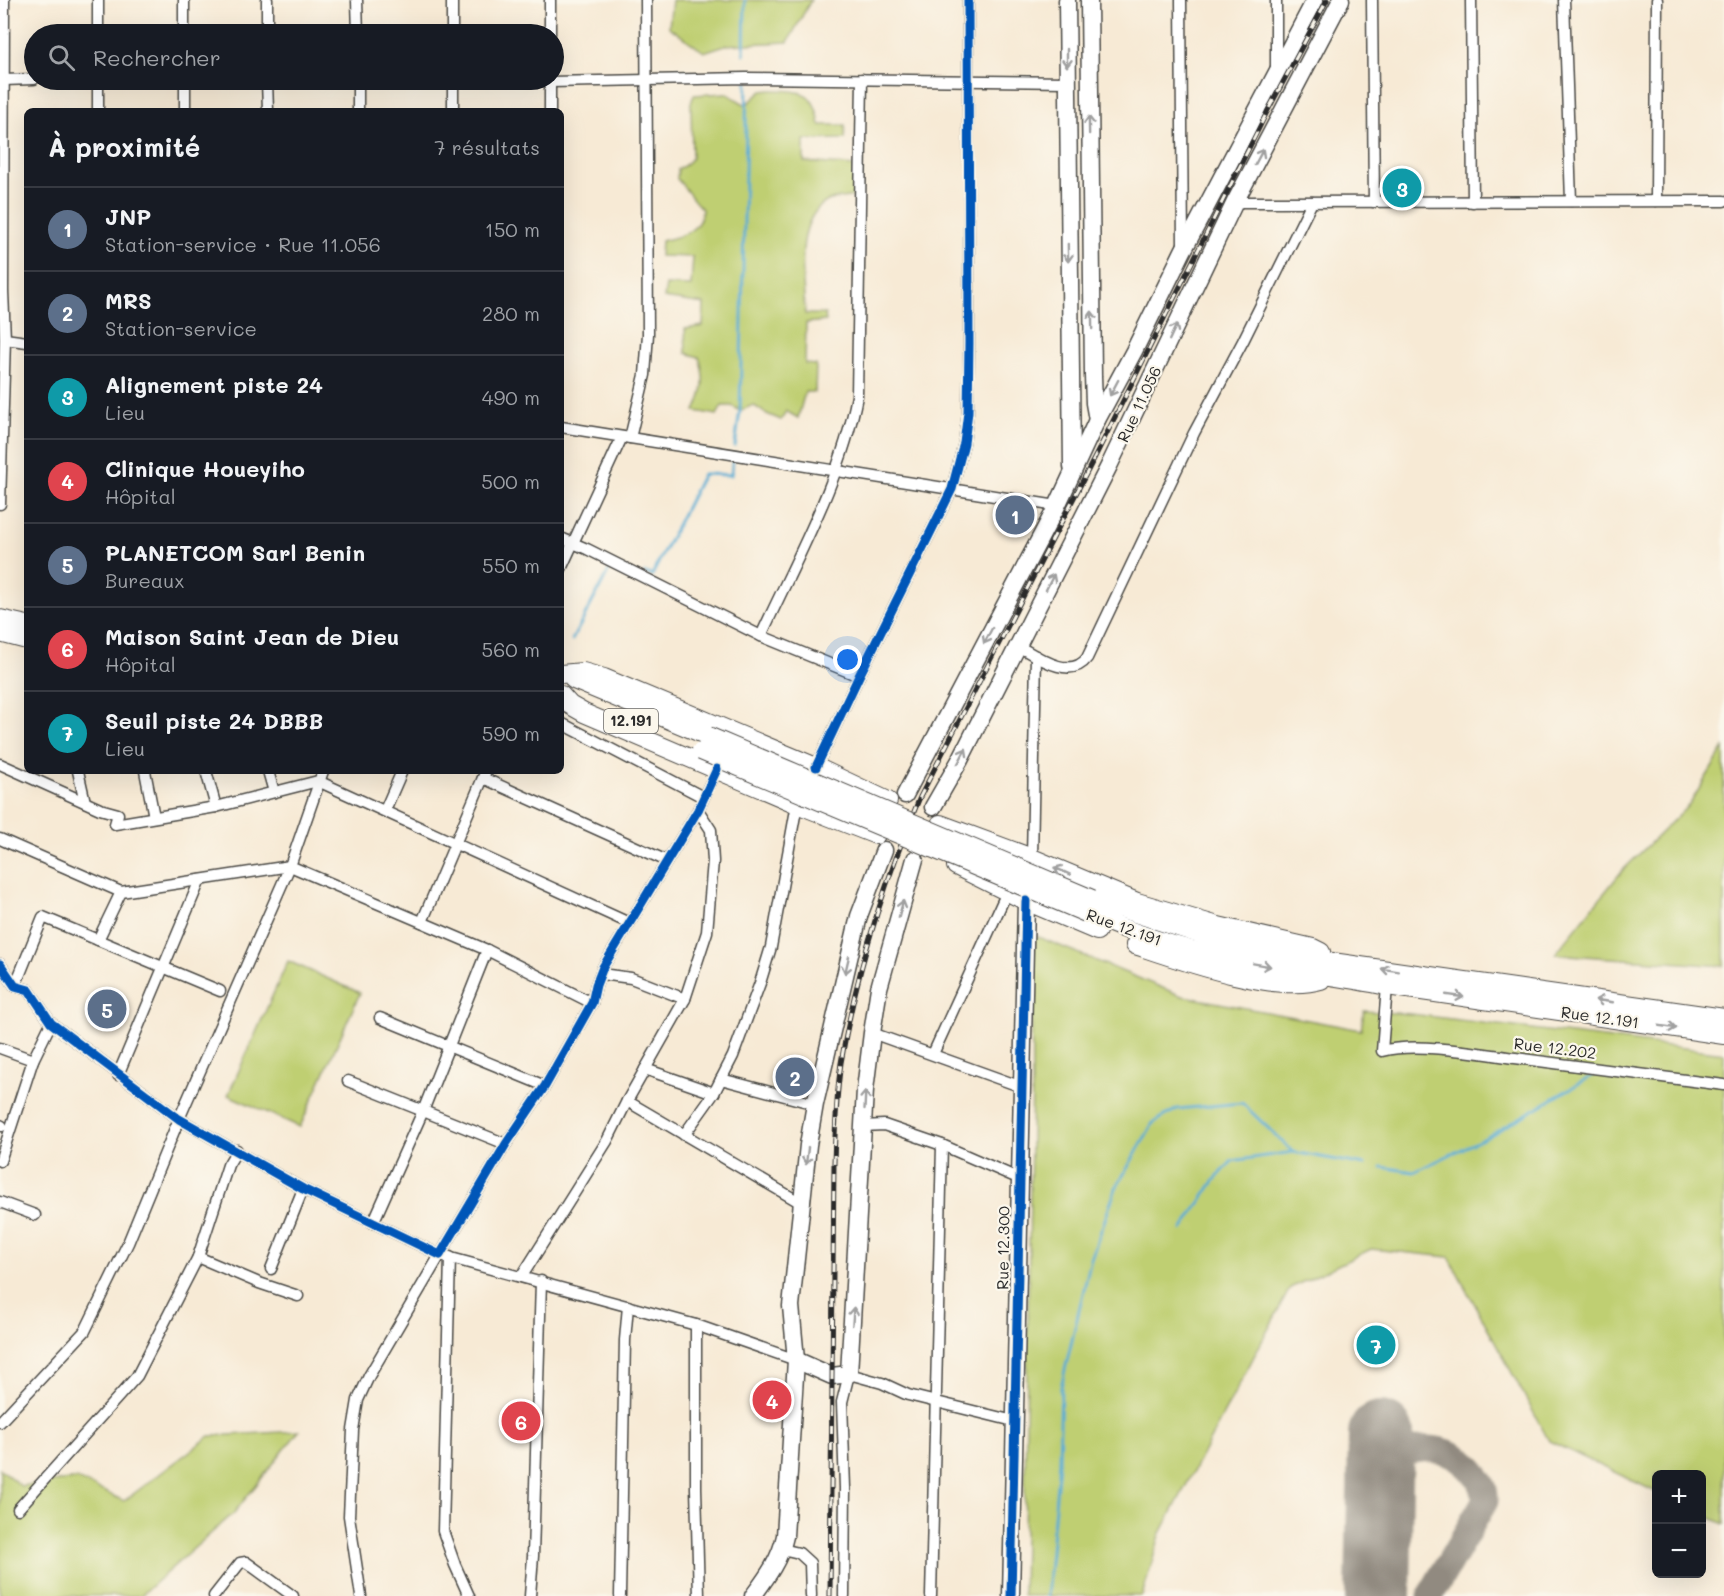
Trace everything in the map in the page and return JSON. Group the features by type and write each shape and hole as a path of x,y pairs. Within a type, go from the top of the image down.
{"main road":[{"path":"1067,0 1072,472"},
{"path":"1089,0 1093,385 1097,420"},
{"path":"753,1596 772,1570 782,1549 796,1360 791,1306 801,1203 815,1104 859,916 880,842 877,816 896,798 1057,506 1097,420 1183,251 1315,0"},
{"name":"Rue 11.056","path":"936,816 960,760 1109,466 1235,202 1341,0"},
{"path":"0,619 24,624"},
{"path":"0,633 24,639"},
{"path":"564,674 583,672 604,678 896,798 920,797 936,816 1137,902 1218,926 1313,948 1335,968 1307,983 1283,983 1198,965 1101,933 921,855 900,859 880,842 584,713 570,705 564,698"},
{"name":"Rue 12.191","path":"564,675 704,744"},
{"name":"Rue 12.191","path":"564,691 704,744 1089,906 1133,932 1223,958 1267,966 1335,968 1724,1018"},
{"path":"796,1360 832,1376 849,1374 863,1126 879,988 921,855 937,839 936,816"},
{"name":"Rue 12.300","path":"1011,1596 1026,901"},
{"name":"Rue 12.191","path":"1335,968 1387,986 1724,1035"}],"street":[{"path":"0,504 6,339 1,290 4,0"},
{"path":"98,0 98,24"},
{"path":"184,0 184,24"},
{"path":"267,0 267,24"},
{"path":"357,0 358,24"},
{"path":"452,0 452,24"},
{"path":"550,0 550,24"},
{"path":"564,562 626,437 641,396 647,346 646,0"},
{"path":"816,767 952,489 964,443 968,412 968,0"},
{"path":"1181,0 1183,251"},
{"path":"1276,0 1276,76"},
{"path":"1372,0 1374,202"},
{"path":"1471,0 1473,201"},
{"path":"1564,0 1571,201"},
{"path":"1656,201 1658,0"},
{"path":"564,80 746,78 1067,82"},
{"path":"3,80 24,79"},
{"path":"761,636 837,471 857,396 862,79"},
{"path":"98,90 98,108"},
{"path":"185,90 185,108"},
{"path":"267,90 268,108"},
{"path":"358,90 358,108"},
{"path":"453,90 453,108"},
{"path":"550,90 550,108"},
{"path":"1235,202 1724,201"},
{"path":"1018,646 1048,663 1066,667 1082,665 1087,658 1194,433 1312,202"},
{"path":"6,339 24,342"},
{"path":"564,427 1057,506"},
{"path":"564,539 761,636 859,676"},
{"path":"1032,858 1036,656"},
{"path":"564,725 703,797"},
{"path":"0,764 117,814 115,824 216,807 274,792 320,776 455,844 629,923"},
{"path":"361,1596 349,1516 353,1430 358,1400 369,1376 445,1256 506,1144 545,1086 592,1003 601,974 629,923 698,810 717,769"},
{"path":"79,774 85,802"},
{"path":"146,774 154,817"},
{"path":"207,774 216,807"},
{"path":"269,774 274,792"},
{"path":"385,810 401,774"},
{"path":"422,922 484,774 667,861"},
{"path":"0,1422 85,1330 128,1243 179,1119 291,866 320,776"},
{"path":"684,1135 721,1080 736,1048 760,983 771,946 797,804"},
{"path":"522,1276 607,1141 685,999 707,932 713,861 711,830 698,810"},
{"path":"0,839 121,892 291,866 487,950 592,1003"},
{"path":"118,1075 200,880"},
{"path":"98,940 121,892"},
{"path":"933,1054 1007,892"},
{"path":"15,986 43,917 220,992"},
{"path":"374,1223 423,1111 487,950"},
{"path":"0,964 15,986 28,990 51,1023 118,1075 179,1119 303,1188 445,1256 696,1325 796,1360"},
{"path":"601,974 631,978 685,999"},
{"name":"Rue 12.202","path":"1387,986 1382,1051 1396,1047 1414,1047 1476,1053 1724,1085"},
{"path":"380,1018 545,1086"},
{"path":"0,1161 33,1060 51,1023"},
{"path":"872,1033 1022,1087"},
{"path":"0,1048 33,1060"},
{"path":"645,1069 714,1093"},
{"path":"721,1080 815,1104"},
{"path":"348,1081 506,1144"},
{"path":"627,1101 801,1203"},
{"path":"863,1126 884,1125 942,1145 1020,1179"},
{"path":"931,1596 942,1145"},
{"path":"18,1509 137,1376 198,1257 228,1165 237,1150"},
{"path":"271,1269 303,1188"},
{"path":"0,1202 35,1215"},
{"path":"445,1256 442,1530 469,1596"},
{"path":"198,1257 259,1283 297,1296"},
{"path":"530,1596 541,1281"},
{"path":"620,1596 625,1340 628,1306"},
{"path":"696,1325 696,1488 699,1596"},
{"path":"844,1596 845,1488 842,1402 849,1374 882,1383 908,1395 1014,1421"},
{"path":"782,1549 799,1553 810,1563 811,1596"},
{"path":"214,1596 240,1563 246,1562 293,1596"}],"green space":[{"path":"672,0 811,0 788,42 725,45 704,52 669,27"},
{"path":"762,91 799,92 805,95 814,105 820,125 845,125 845,139 804,140 804,162 855,166 854,196 826,202 816,211 809,223 803,253 805,314 825,314 826,321 806,323 805,364 816,365 815,392 805,392 798,418 786,411 781,420 753,405 740,411 732,406 722,406 717,415 695,411 702,391 703,372 699,357 686,353 685,329 703,326 704,304 664,298 666,285 691,286 693,257 660,256 661,241 688,232 694,228 701,217 702,209 677,179 678,169 692,158 691,103 694,95 726,93 746,105"},
{"path":"1724,748 1724,966 1555,954 1622,871 1690,804"},
{"path":"1031,934 1182,996 1361,1030 1364,1011 1411,1014 1724,1053 1724,1524 1706,1516 1706,1470 1652,1470 1652,1490 1549,1441 1449,1257 1371,1249 1290,1288 1160,1535 1142,1596 1023,1596 1032,1083"},
{"path":"288,961 360,993 300,1127 228,1095"},
{"path":"299,1431 234,1513 140,1596 0,1596 0,1469 21,1486 77,1479 124,1501 210,1436"}],"waterway":[{"path":"744,54 745,0"},
{"path":"735,446 740,411 747,79"},
{"path":"645,573 652,575 703,474 731,475 733,457"},
{"path":"572,640 612,565"},
{"path":"1382,1167 1414,1172 1487,1137 1597,1073"},
{"path":"1047,1596 1059,1462 1061,1387 1091,1259 1116,1188 1153,1123 1177,1109 1242,1103 1293,1152 1365,1165"},
{"path":"1182,1230 1214,1181 1232,1161 1293,1152"}],"taxiway":[{"path":"1378,1564 1361,1517 1364,1495 1373,1476 1387,1462 1404,1453 1423,1449 1443,1451 1461,1460 1481,1482 1485,1501 1430,1596"}],"runway":[{"path":"1378,1596 1381,1434"}],"railway":[{"path":"830,1596 836,1113 839,1076 847,1029 863,962 883,895 920,797 1099,449 1267,112 1327,0"}],"cycle path":[{"path":"816,767 952,489 964,443 968,412 969,343 968,0"},
{"path":"0,964 15,986 29,990 51,1023 179,1119 303,1189 440,1255 506,1144 545,1086 592,1003 603,967 698,810 717,769"},
{"path":"1011,1596 1026,901"}],"place":[{"name":"Alignement piste 24","path":"1402,188"},
{"name":"JNP","path":"1015,515"},
{"name":"PLANETCOM Sarl Benin","path":"107,1009"},
{"name":"MRS","path":"795,1077"},
{"name":"Seuil piste 24 DBBB","path":"1376,1345"},
{"name":"Clinique Houeyiho","path":"772,1400"},
{"name":"Maison Saint Jean de Dieu","path":"521,1421"}]}
